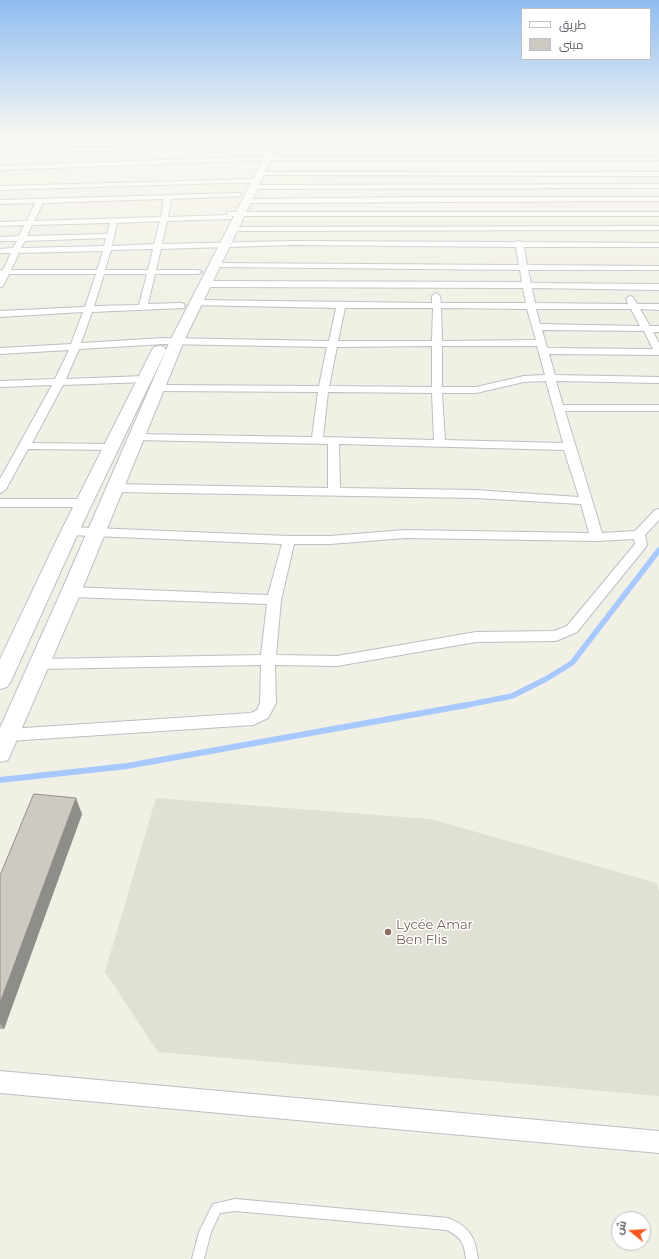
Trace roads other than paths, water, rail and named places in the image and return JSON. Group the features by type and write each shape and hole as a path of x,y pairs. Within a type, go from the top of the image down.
{"main road":[{"path":"0,681 70,531 112,447 151,384 188,305 246,195"},
{"path":"202,278 215,265 219,244"},
{"path":"5,743 71,592 136,437 151,384"}],"street":[{"path":"150,195 659,214"},
{"path":"0,202 40,201 164,219 267,195"},
{"path":"244,199 308,195"},
{"path":"429,195 430,199"},
{"path":"142,307 158,246 168,197"},
{"path":"0,224 30,223 109,212 168,197 244,199 659,199"},
{"path":"244,199 659,228"},
{"path":"0,284 3,272 22,239 40,201"},
{"path":"0,489 59,382 89,308 102,272 108,247 110,236 109,212"},
{"path":"0,239 110,236"},
{"path":"0,251 219,244 340,265 434,285 527,284 659,287"},
{"path":"3,272 150,272 202,278 340,265 519,244 659,245"},
{"path":"519,244 536,327 569,447 597,537"},
{"path":"606,244 633,306 659,352"},
{"path":"431,255 437,305 436,344 440,443"},
{"path":"215,265 340,265 431,255 523,266 613,261 659,268"},
{"path":"0,314 89,308 188,305 659,307"},
{"path":"317,441 324,389 341,306"},
{"path":"536,327 659,329"},
{"path":"0,351 170,341 287,344 436,344 659,352"},
{"path":"0,384 59,382 324,389 476,390 517,380 550,378 659,380"},
{"path":"558,408 659,408"},
{"path":"136,437 569,447"},
{"path":"333,441 334,492"},
{"path":"24,446 112,447"},
{"path":"114,488 525,496 586,501"},
{"path":"0,503 85,503"},
{"path":"70,531 290,540 330,540 405,534 620,537 639,534 659,513"},
{"path":"40,664 268,660 337,661 476,637 556,636 572,629 612,582 641,545 639,534"},
{"path":"5,743 253,719 262,714 268,703 268,660 274,600 290,540"},
{"path":"71,592 274,600"},
{"path":"0,1082 659,1142"}],"lane":[{"path":"198,1259 201,1243 208,1222 218,1208 235,1205 448,1224 462,1231 469,1240 472,1259"}],"waterway":[{"path":"467,705 512,696 546,679 572,663 659,550"},
{"path":"0,780 127,766 467,705"},
{"path":"462,706 467,705"}],"place":[{"name":"Lycée Amar Ben Flis","path":"388,932"}]}
